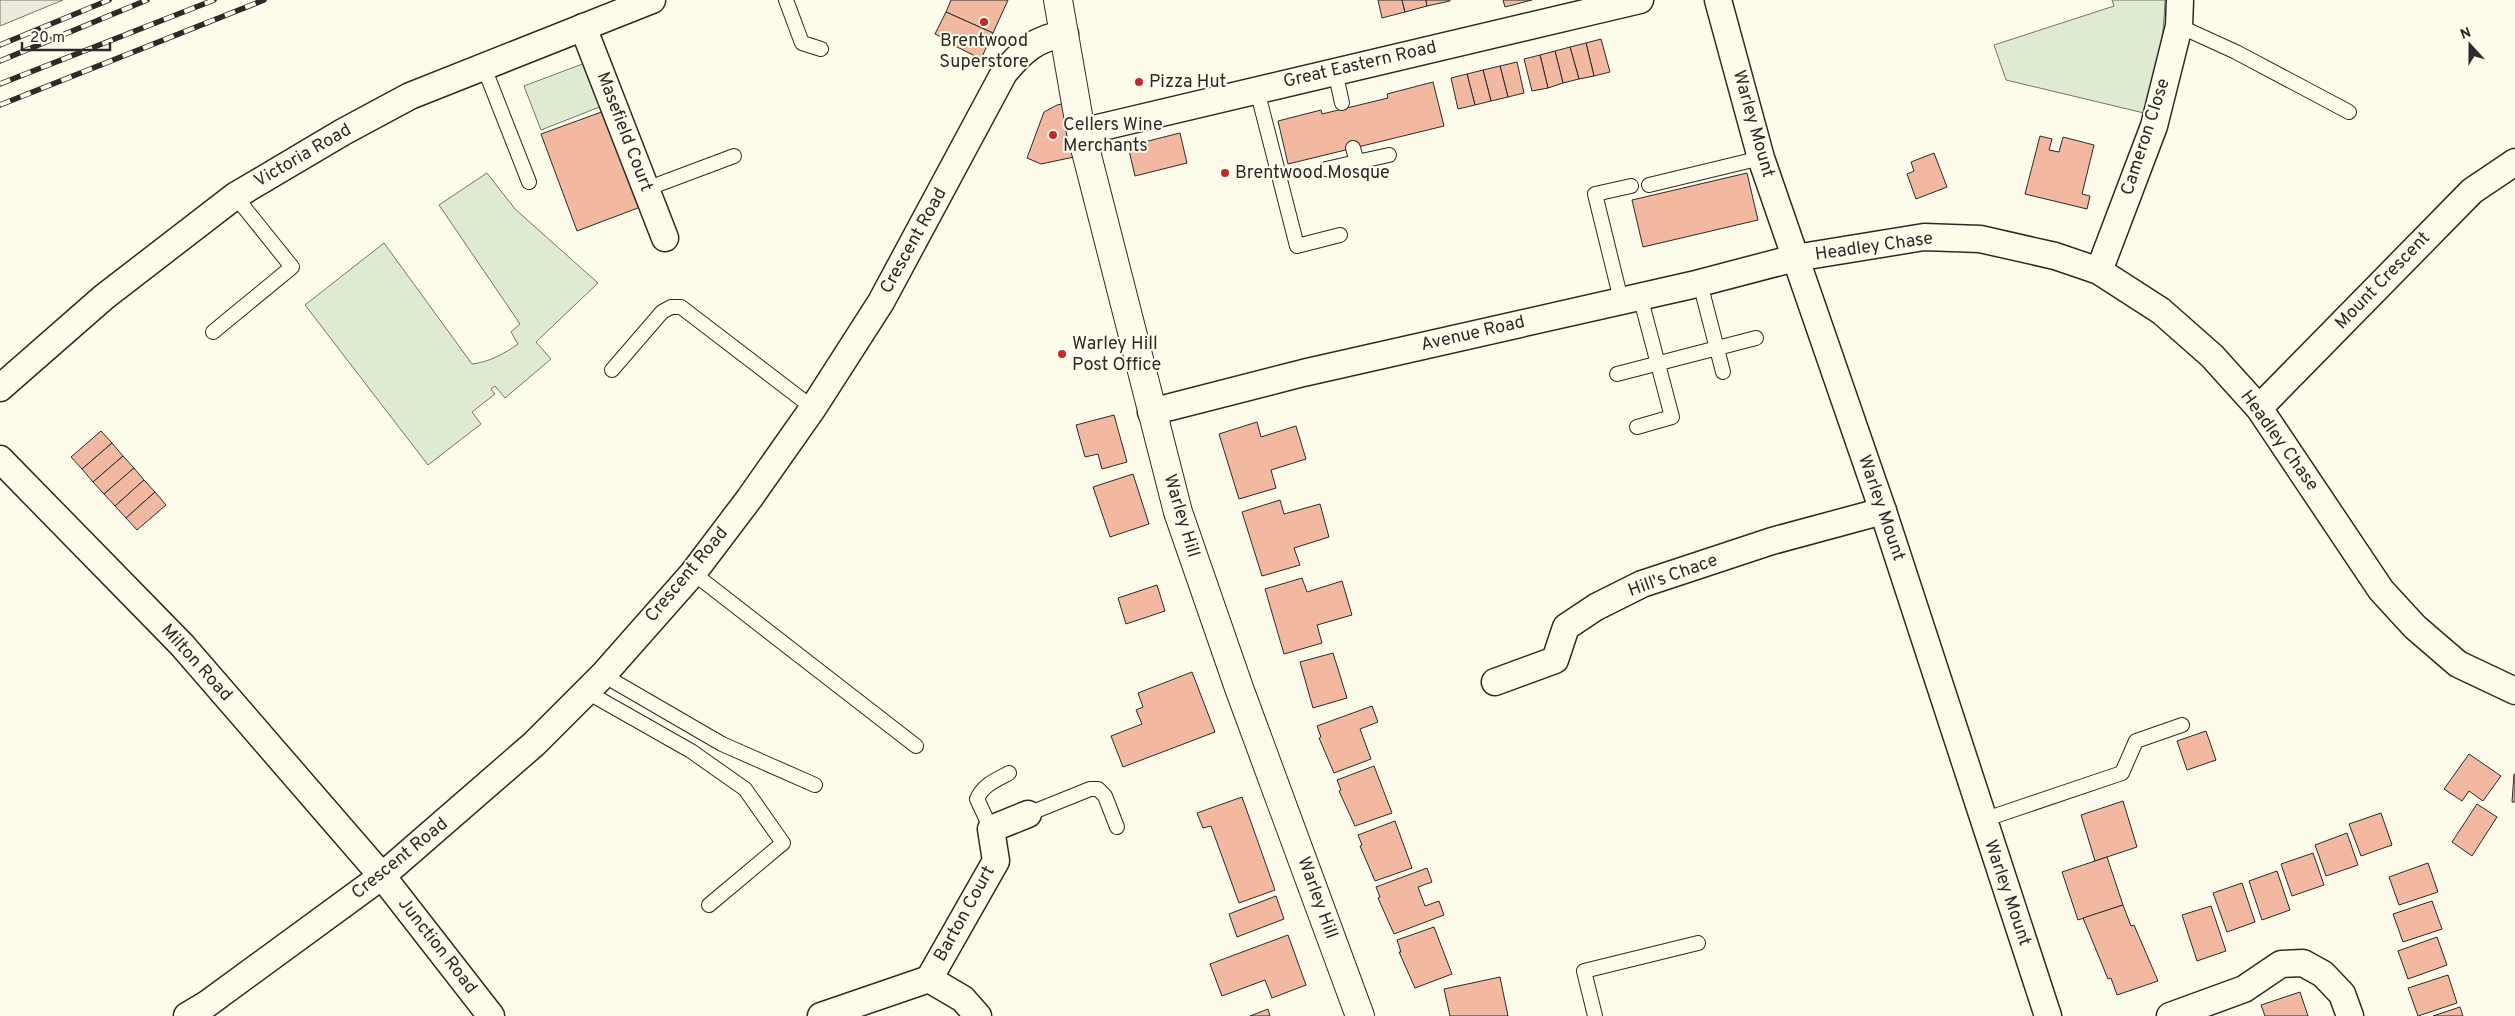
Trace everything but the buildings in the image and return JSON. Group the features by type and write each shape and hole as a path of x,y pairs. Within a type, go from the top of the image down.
{"main road":[{"name":"Warley Hill","path":"1060,2 1081,132 1178,512 1207,599 1360,1016"}],"street":[{"name":"Victoria Road","path":"0,388 104,296 235,196 342,132 410,96 483,65 652,0"},
{"name":"Great Eastern Road","path":"1081,132 1640,0"},
{"name":"Warley Mount","path":"1718,0 1761,158 1883,511 2048,1016"},
{"name":"Cameron Close","path":"2099,271 2154,126 2179,26 2180,0"},
{"name":"Masefield Court","path":"583,27 665,238"},
{"name":"Crescent Road","path":"186,1016 207,1004 382,876 534,744 595,683 693,573 749,499 813,408 881,302 1004,73 1022,51 1049,36 1065,34"},
{"name":"Mount Crescent","path":"2259,408 2472,191 2515,162"},
{"name":"Headley Chase","path":"1795,258 1924,237 1980,238 2055,256 2099,271 2161,311 2212,356 2259,408 2381,590 2415,627 2458,664 2515,691"},
{"name":"Avenue Road","path":"1151,412 1303,373 1700,283 1795,258"},
{"name":"Milton Road","path":"0,459 182,645 382,876"},
{"name":"Hill's Chace","path":"1495,682 1556,660 1566,626 1596,607 1642,584 1772,541 1883,511"},
{"path":"991,829 1028,814"},
{"name":"Barton Court","path":"929,979 996,861 991,829"},
{"name":"Junction Road","path":"382,876 491,1016"},
{"path":"2170,1016 2244,989 2281,964 2303,963 2323,974 2342,994 2350,1016"},
{"path":"821,1016 929,979 963,999 978,1016"}],"lane":[{"path":"786,0 802,43 821,49"},
{"path":"2179,26 2236,52 2349,112"},
{"path":"483,65 529,182"},
{"path":"1335,71 1342,103"},
{"path":"1257,90 1297,246 1340,235"},
{"path":"1354,148 1356,162"},
{"path":"1326,170 1388,155"},
{"path":"646,189 734,156"},
{"path":"1649,185 1761,158"},
{"path":"1631,186 1595,194 1631,298 1658,364 1672,417 1637,427"},
{"path":"213,332 292,267 235,196"},
{"path":"1700,283 1724,372"},
{"path":"612,370 662,312 671,307 681,307 813,408"},
{"path":"1617,374 1756,338"},
{"path":"693,573 916,746"},
{"path":"595,683 722,744 815,785"},
{"path":"595,683 745,789 783,843 710,905"},
{"path":"1983,820 2122,773 2136,742 2182,725"},
{"path":"991,829 977,799 980,792 991,782 1009,773"},
{"path":"1028,814 1090,789 1098,789 1105,796 1117,827"},
{"path":"1595,1016 1584,971 1698,943"}],"green space":[{"path":"2112,0 2165,0 2159,57 2144,113 2006,80 1994,45 2114,6"},
{"path":"585,63 602,106 541,130 524,86"},
{"path":"487,173 515,209 598,283 536,342 551,359 505,398 495,386 491,389 495,394 472,412 481,424 428,465 305,305 384,243 472,364 496,357 518,344 511,332 520,324 439,205"}],"shaded area":[{"path":"0,0 63,0 0,26"}],"railway":[{"path":"0,45 109,0"},
{"path":"0,61 147,0"},
{"path":"0,84 214,0"},
{"path":"0,105 264,0"}],"place":[{"name":"Brentwood Superstore","path":"984,22"},
{"name":"Pizza Hut","path":"1139,82"},
{"name":"Cellers Wine Merchants","path":"1053,135"},
{"name":"Brentwood Mosque","path":"1225,173"},
{"name":"Warley Hill Post Office","path":"1062,354"}]}
